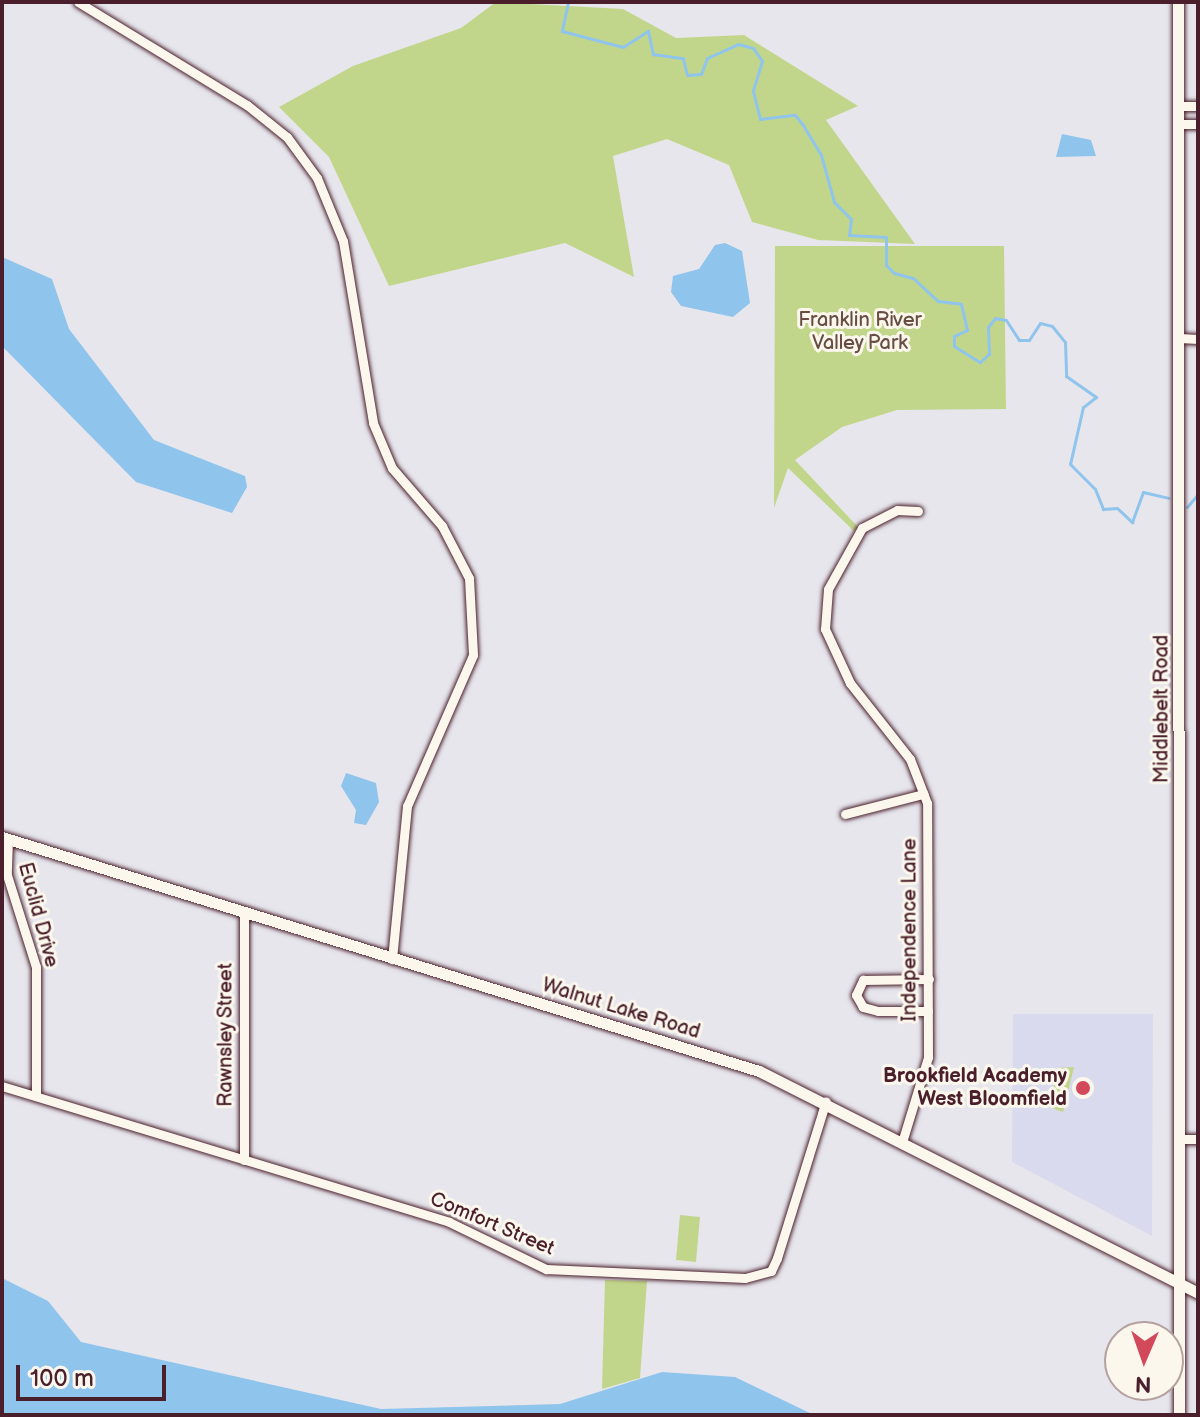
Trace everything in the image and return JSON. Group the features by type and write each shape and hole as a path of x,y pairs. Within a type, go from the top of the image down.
{"street":[{"path":"78,2 247,105 312,171 343,241 373,423 392,468 442,526 469,578 473,655 407,806 392,959"},
{"name":"Middlebelt Road","path":"1178,2 1179,1415"},
{"path":"1179,106 1198,106"},
{"path":"1179,124 1198,124"},
{"path":"1179,338 1198,339"},
{"name":"Independence Lane","path":"903,1139 925,1070 932,871 923,794 910,759 850,683 825,629 828,589 862,528 897,510 918,511"},
{"path":"845,814 923,794"},
{"name":"Walnut Lake Road","path":"5,838 392,959 683,1045 826,1101 1177,1278 1198,1293"},
{"name":"Euclid Drive","path":"5,838 7,875 36,967 36,1096"},
{"name":"Rawnsley Street","path":"244,911 244,1160"},
{"path":"928,1011 878,1011 863,1007 856,995 863,980 929,979"},
{"name":"Comfort Street","path":"2,1086 449,1222 546,1269 745,1278 771,1271 777,1258 826,1101"},
{"path":"1180,1139 1198,1139"}],"shaded area":[{"name":"Brookfield Academy West Bloomfield","path":"1013,1014 1153,1014 1152,1236 1012,1162"}],"green space":[{"path":"496,2 623,9 676,38 744,35 858,106 826,120 915,244 818,240 752,222 729,165 667,139 613,156 634,277 565,243 389,286 329,157 279,107 353,66 461,28"},
{"name":"Franklin River Valley Park","path":"775,246 1004,246 1006,409 897,410 842,427 795,460 858,527 854,531 788,468 774,508"},
{"path":"1074,1067 1063,1112 1049,1107 1058,1068"},
{"path":"680,1215 700,1217 696,1262 676,1260"},
{"path":"605,1280 647,1281 640,1378 602,1389"}],"water":[{"path":"1062,134 1091,140 1096,156 1056,157"},
{"path":"725,243 742,251 750,303 733,317 681,306 671,292 673,276 699,269 715,245"},
{"path":"2,257 52,279 69,329 154,440 245,476 247,487 232,513 136,482 2,346"},
{"path":"346,773 376,783 379,802 366,825 354,823 356,810 341,786"},
{"path":"2,1278 48,1301 81,1342 381,1409 560,1404 662,1372 735,1377 814,1415 2,1415"}],"waterway":[{"path":"568,2 562,31 623,47 648,31 653,54 683,58 687,75 701,74 707,58 738,44 753,48 762,61 753,91 760,119 795,115 803,125 821,155 834,202 851,219 849,235 886,237 886,265 894,273 913,278 938,301 961,304 967,330 954,336 954,346 980,362 989,354 988,327 995,318 1006,320 1019,340 1029,340 1040,323 1052,326 1065,342 1066,376 1096,397 1083,407 1070,464 1095,489 1103,509 1117,508 1132,522 1143,492 1168,498"},
{"path":"1187,507 1198,494"}],"place":[{"name":"Brookfield Academy West Bloomfield","path":"1083,1088"}]}
